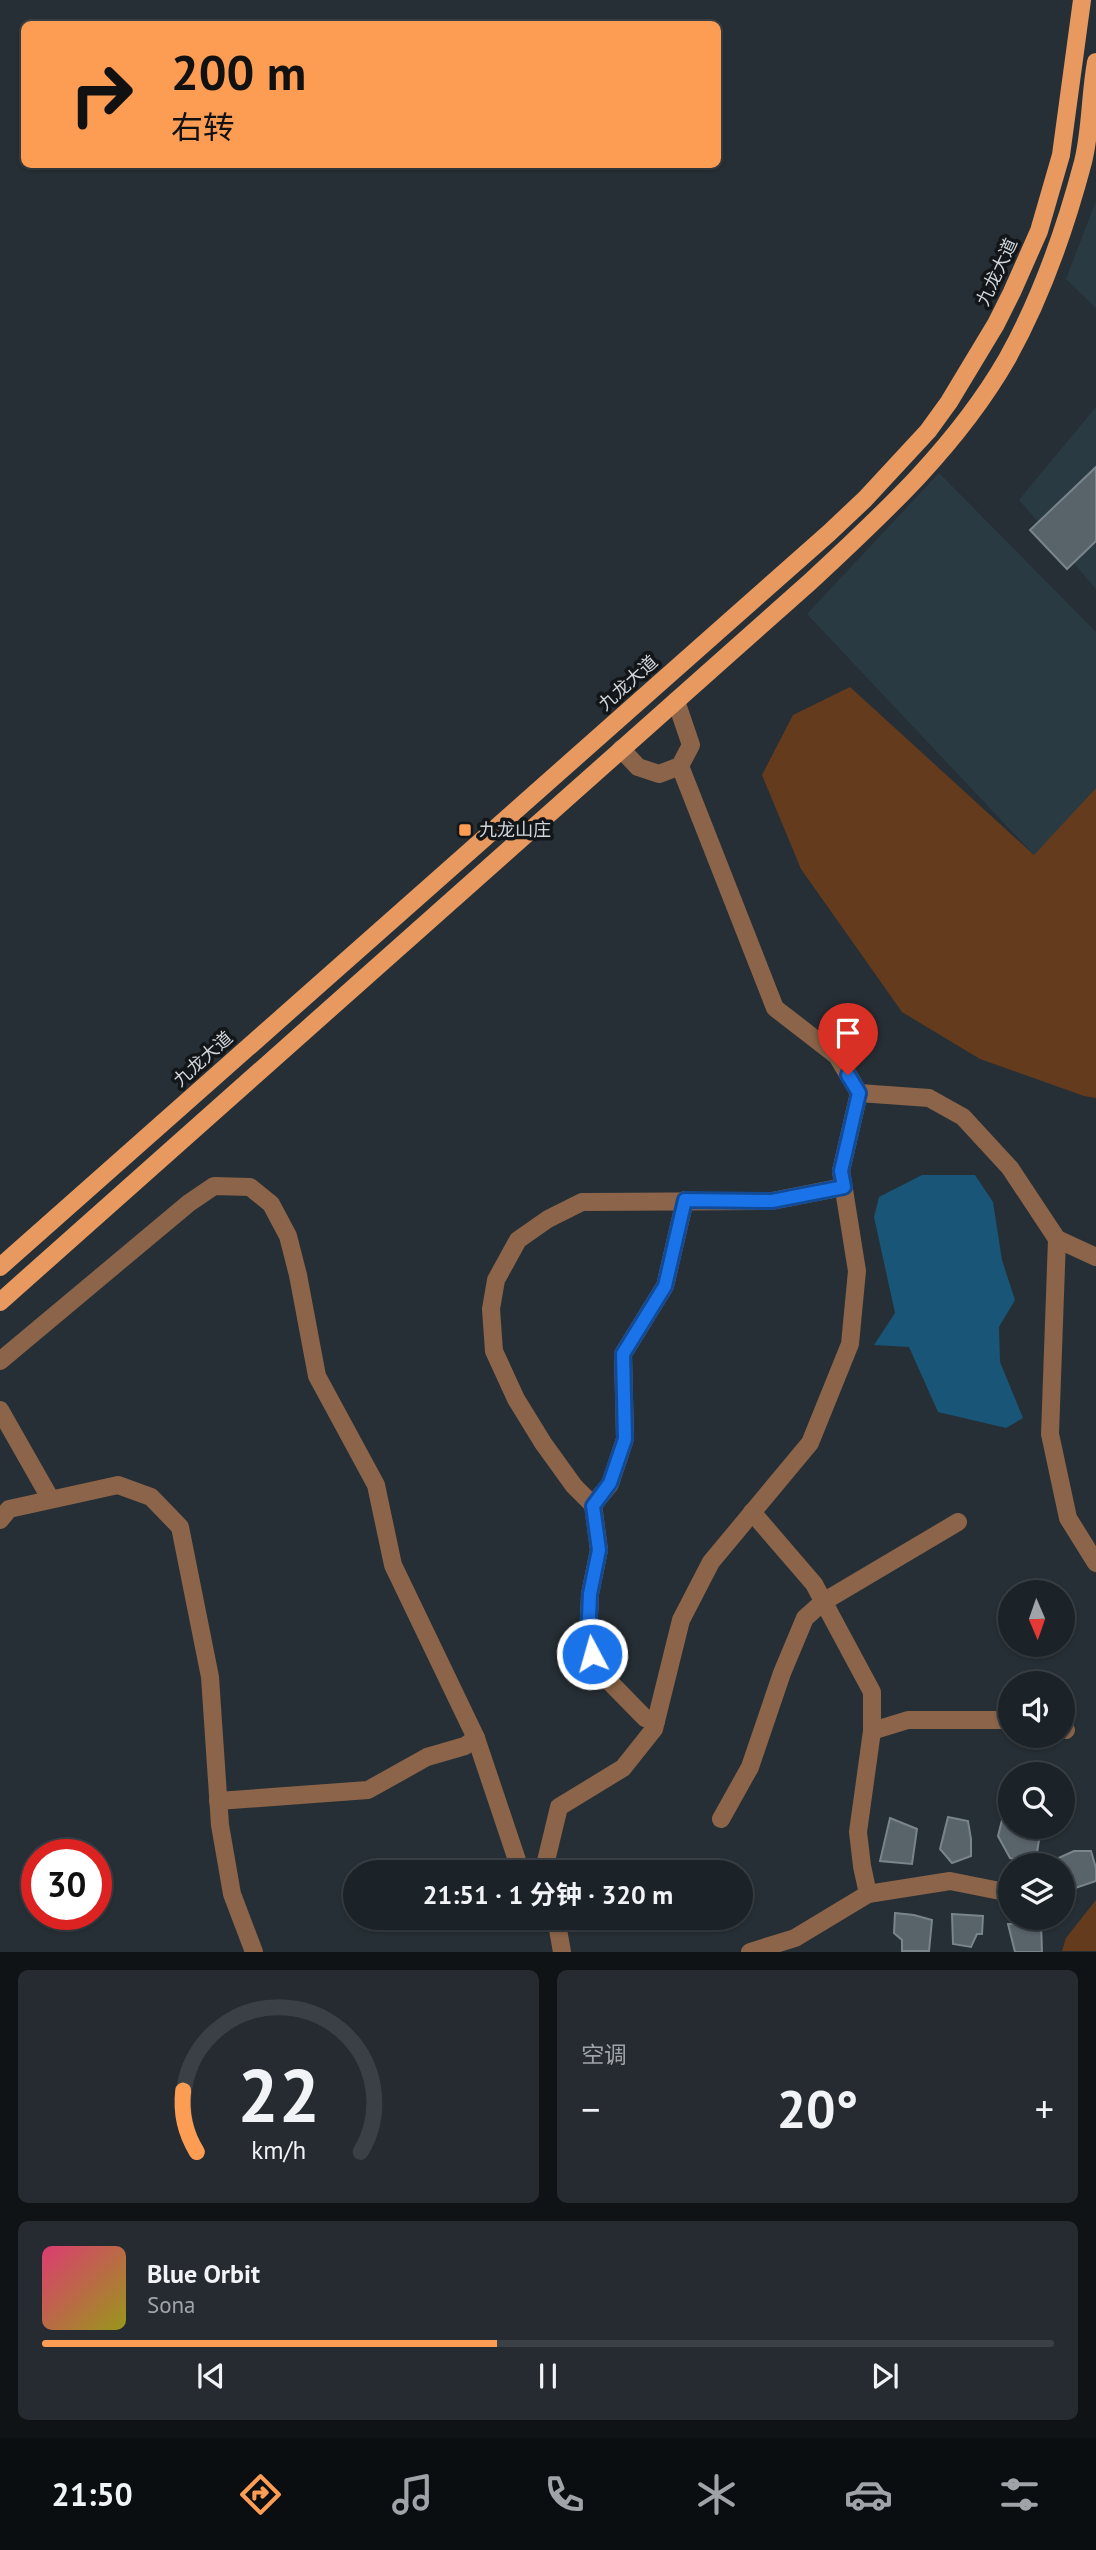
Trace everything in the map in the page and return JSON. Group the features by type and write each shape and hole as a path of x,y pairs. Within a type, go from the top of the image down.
{"main road":[{"name":"九龙大道","path":"0,1267 865,499 928,431 949,402 1002,313 1039,230 1061,155 1082,0"},
{"path":"0,1302 874,523 927,468 954,435 1000,369 1039,293 1058,244 1084,159 1096,71"},
{"path":"627,712 644,729"}],"street":[{"path":"1072,73 1096,71"},
{"path":"621,749 638,767 659,774 680,766 691,745 676,701"},
{"path":"546,1860 559,1807 623,1768 654,1729 681,1620 711,1562 810,1443 850,1344 857,1271 841,1171 859,1093 837,1056 775,1008 680,766"},
{"path":"859,1093 929,1098 963,1117 1010,1168 1057,1239 1096,1257"},
{"path":"0,1361 189,1203 214,1186 250,1187 271,1204 288,1236 317,1376 376,1485 393,1565 476,1738 517,1860"},
{"path":"656,1721 645,1718 597,1670 588,1639 590,1594 599,1550 593,1506 574,1486 543,1443 516,1399 494,1351 491,1309 496,1280 517,1240 548,1219 582,1202 772,1201 844,1187"},
{"path":"593,1506 610,1483 625,1439 623,1354 665,1286 685,1200"},
{"path":"1057,1239 1050,1434 1068,1518 1096,1563"},
{"path":"0,1410 50,1498"},
{"path":"3,1508 118,1485 151,1497 180,1527 210,1677 220,1825 232,1894 254,1951"},
{"path":"752,1512 814,1584 872,1692 872,1731 858,1832 868,1894"},
{"path":"722,1819 750,1767 782,1673 805,1618 823,1602 958,1522"},
{"path":"872,1731 908,1720 998,1720"},
{"path":"218,1801 368,1790 427,1757 465,1746 476,1738"},
{"path":"750,1951 795,1938 868,1894 950,1881 998,1891"},
{"path":"558,1930 562,1951"}],"shaded area":[{"path":"1096,201 1096,308 1066,279"},
{"path":"1096,407 1096,589 1019,500"},
{"path":"939,473 1096,632 1096,788 1035,856 807,614"},
{"path":"850,687 1034,855 1096,788 1096,1098 980,1059 902,1012 801,869 762,775 793,715"},
{"path":"1096,1900 1096,1951 1062,1951 1066,1938 1075,1930"}],"water":[{"path":"922,1175 975,1175 993,1202 1002,1260 1015,1300 999,1327 1000,1362 1023,1418 1006,1428 938,1412 909,1347 874,1345 895,1313 874,1217 879,1197"}],"building":[{"path":"1096,467 1096,541 1067,569 1030,530"},
{"path":"948,1817 968,1821 971,1839 971,1856 952,1863 940,1849"},
{"path":"890,1818 917,1829 912,1864 880,1861"},
{"path":"1000,1839 1039,1839 1037,1853 1007,1853"},
{"path":"1091,1851 1096,1868 1096,1881 1075,1888 1075,1853 1070,1853"},
{"path":"895,1913 932,1920 929,1951 902,1951 902,1940 894,1933"},
{"path":"952,1914 983,1916 982,1934 977,1934 971,1947 953,1944"},
{"path":"1010,1930 1041,1930 1042,1952 1015,1952"}],"place":[{"name":"九龙山庄","path":"465,830"}],"route":[{"path":"592,1654 588,1639 590,1594 599,1550 593,1506 610,1483 625,1439 623,1354 665,1286 685,1200 772,1201 844,1187 841,1171 859,1093 848,1075"}]}
